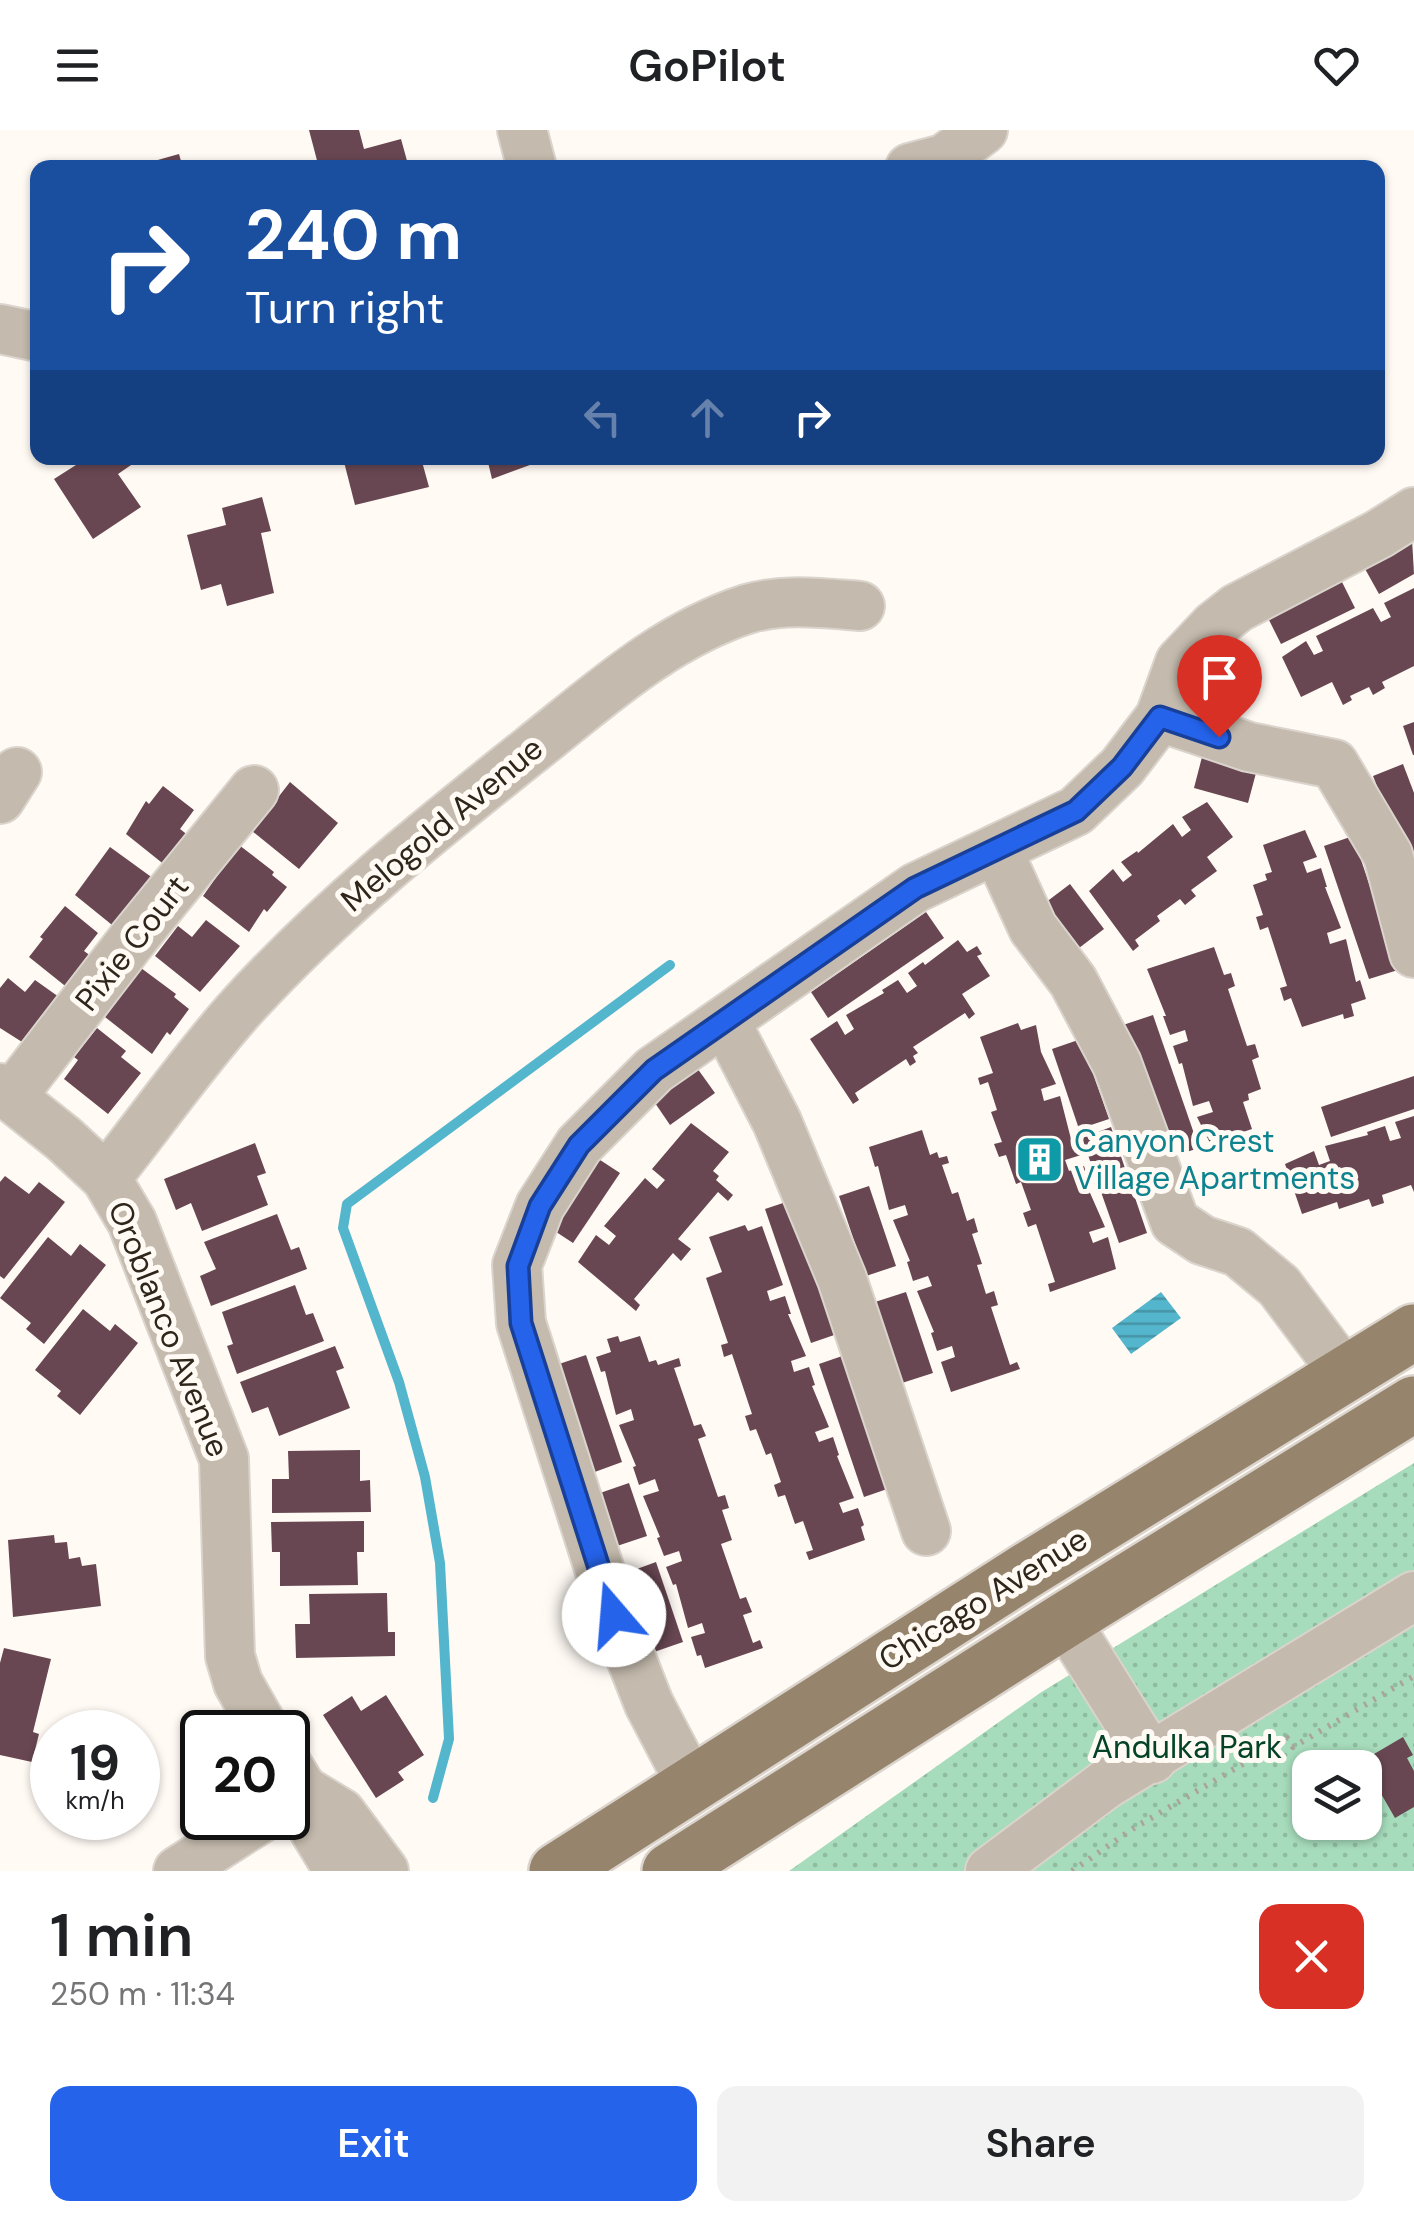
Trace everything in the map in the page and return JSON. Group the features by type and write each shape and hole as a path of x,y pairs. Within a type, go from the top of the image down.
{"main road":[{"name":"Chicago Avenue","path":"557,1871 1029,1569 1414,1332"},
{"name":"Chicago Avenue","path":"670,1871 1064,1620 1414,1404"}],"street":[{"path":"522,130 530,160"},
{"path":"940,160 983,130"},
{"path":"0,329 30,335"},
{"path":"690,1784 649,1704 614,1615 521,1323 518,1266 540,1206 579,1145 654,1070 915,888 1076,811 1122,767 1160,717 1180,662 1214,626 1237,608 1380,534 1414,512"},
{"name":"Melogold Avenue","path":"106,1178 237,1012 348,899 648,657 694,630 750,608 786,601 860,606"},
{"path":"1160,717 1249,748 1334,764 1388,855 1414,953"},
{"name":"Pixie Court","path":"6,1093 254,790"},
{"path":"997,849 1033,928 1073,981 1117,1064 1175,1222 1202,1240 1238,1252 1279,1286 1345,1374"},
{"path":"725,1021 777,1122 842,1280 926,1531"},
{"name":"Oroblanco Avenue","path":"6,1093 106,1178 132,1222 224,1459 230,1656 238,1683 253,1710"},
{"path":"990,1871 1106,1784 1414,1596"},
{"path":"1064,1620 1152,1759"},
{"path":"310,1795 342,1813 384,1871"},
{"path":"310,1822 339,1871"},
{"path":"178,1871 227,1840"}],"path":[{"path":"1072,1871 1134,1828 1287,1738 1294,1748 1414,1676"}],"green space":[{"name":"Andulka Park","path":"1414,1463 1414,1871 789,1871 1040,1693"}],"water":[{"path":"1161,1292 1181,1318 1131,1354 1112,1328"}],"building":[{"path":"309,130 359,130 364,149 401,139 407,160 317,160"},
{"path":"179,154 181,160 158,160"},
{"path":"76,465 131,465 118,474 141,507 93,539 54,479"},
{"path":"345,465 423,465 429,487 355,505"},
{"path":"489,465 530,465 492,479"},
{"path":"262,497 271,531 261,533 274,593 227,606 221,584 201,590 187,535 226,525 222,508"},
{"path":"1412,539 1414,574 1379,594 1364,567"},
{"path":"1341,580 1355,608 1281,644 1267,616"},
{"path":"1414,588 1414,666 1382,682 1385,688 1373,695 1369,687 1350,696 1352,700 1343,705 1332,682 1301,697 1282,657 1306,641 1314,655 1323,651 1316,636 1373,608 1381,622 1391,617 1384,603"},
{"path":"1414,722 1414,755 1413,755 1403,726"},
{"path":"1202,757 1256,773 1248,803 1194,788"},
{"path":"1403,764 1414,793 1414,880 1373,776"},
{"path":"290,782 338,823 299,869 252,831"},
{"path":"163,786 194,810 180,829 194,840 171,870 126,834 146,801 149,804"},
{"path":"1207,802 1233,837 1207,857 1217,871 1191,890 1196,896 1185,905 1180,899 1157,916 1160,921 1135,940 1139,946 1133,951 1089,891 1113,869 1123,882 1132,875 1121,862 1173,824 1182,837 1191,830 1182,817"},
{"path":"1305,830 1317,857 1303,862 1307,873 1321,868 1341,928 1327,933 1330,944 1346,939 1356,982 1360,980 1366,999 1351,1004 1354,1016 1344,1019 1343,1014 1302,1027 1291,998 1284,1001 1280,988 1287,986 1268,927 1260,930 1256,917 1263,915 1253,885 1267,880 1265,874 1272,872 1263,845"},
{"path":"1353,836 1398,970 1369,979 1324,846"},
{"path":"239,845 287,887 267,912 264,909 249,932 203,896"},
{"path":"110,847 161,884 122,933 75,895"},
{"path":"1070,884 1104,929 1079,948 1045,903"},
{"path":"65,906 98,933 84,951 99,962 74,993 29,957"},
{"path":"926,912 944,938 828,1018 811,992"},
{"path":"206,920 240,946 200,992 155,956 178,926 192,937"},
{"path":"958,940 967,952 977,946 982,954 977,956 990,976 962,994 975,1014 969,1019 965,1013 913,1047 918,1053 913,1056 916,1062 910,1066 906,1059 855,1093 859,1100 853,1104 810,1039 837,1021 845,1035 854,1029 846,1015 898,980 907,993 917,986 908,973"},
{"path":"1214,947 1224,975 1231,973 1235,986 1228,989 1247,1046 1255,1044 1259,1057 1252,1060 1261,1089 1248,1094 1249,1100 1243,1102 1252,1129 1210,1143 1197,1117 1213,1112 1209,1101 1193,1106 1182,1063 1179,1064 1173,1046 1188,1041 1185,1030 1170,1035 1147,969"},
{"path":"141,968 189,1009 152,1054 105,1017"},
{"path":"8,978 25,992 35,980 66,1002 30,1047 0,1028 0,988"},
{"path":"1153,1015 1199,1148 1168,1158 1123,1025"},
{"name":"Canyon Crest Village Apartments","path":"1018,1023 1021,1030 1036,1025 1041,1052 1056,1084 1041,1089 1044,1101 1060,1096 1071,1139 1075,1138 1081,1155 1065,1160 1069,1171 1084,1166 1090,1184 1087,1186 1105,1227 1089,1232 1093,1243 1108,1237 1116,1269 1050,1292 1048,1284 1055,1282 1036,1224 1028,1227 1023,1213 1031,1210 1021,1182 1016,1184 1006,1155 999,1157 994,1144 1002,1142 991,1112 997,1110 988,1082 980,1085 978,1078 993,1073 980,1037"},
{"path":"97,1028 126,1051 121,1057 141,1073 108,1114 64,1079 78,1060 74,1057"},
{"path":"1081,1039 1109,1119 1079,1129 1052,1049"},
{"path":"697,1068 715,1093 670,1125 653,1100"},
{"path":"1414,1076 1414,1109 1331,1137 1321,1107"},
{"path":"1414,1116 1414,1192 1411,1185 1382,1195 1384,1203 1372,1207 1369,1199 1339,1209 1337,1202 1302,1214 1285,1164 1314,1151 1319,1165 1330,1161 1325,1146 1368,1135 1367,1132 1385,1126 1390,1141 1401,1138 1395,1122"},
{"path":"691,1123 729,1152 713,1171 719,1176 716,1180 733,1195 728,1201 718,1192 678,1239 691,1249 681,1261 673,1253 634,1299 640,1305 636,1311 578,1262 596,1235 609,1245 616,1236 604,1226 645,1178 657,1189 665,1180 652,1169"},
{"path":"1111,1127 1147,1233 1119,1243 1082,1138"},
{"path":"922,1130 930,1155 937,1152 939,1158 947,1156 949,1163 942,1165 952,1194 958,1192 967,1221 974,1218 978,1232 972,1234 982,1264 977,1265 986,1294 994,1291 998,1305 991,1307 1010,1365 1017,1362 1020,1369 951,1392 941,1362 955,1357 952,1346 937,1351 931,1333 934,1332 917,1291 932,1286 928,1276 913,1281 907,1262 910,1261 893,1220 908,1215 905,1205 889,1210 869,1147"},
{"path":"255,1143 266,1173 257,1176 268,1205 202,1231 191,1203 176,1210 164,1179"},
{"path":"594,1156 620,1173 573,1243 547,1226"},
{"path":"5,1176 29,1194 39,1182 65,1202 4,1279 0,1276 0,1182"},
{"path":"869,1186 896,1266 866,1276 839,1196"},
{"path":"795,1199 840,1333 811,1343 765,1209"},
{"path":"277,1214 291,1250 299,1247 307,1269 211,1306 200,1276 216,1269 204,1242"},
{"path":"745,1225 748,1231 762,1226 783,1285 767,1291 770,1301 785,1296 788,1314 806,1356 791,1361 794,1372 809,1367 815,1385 812,1386 829,1427 815,1432 819,1442 833,1437 854,1498 839,1503 843,1513 858,1508 864,1525 861,1527 865,1540 809,1560 806,1552 813,1550 803,1521 795,1524 785,1495 778,1497 774,1485 781,1482 771,1453 766,1455 756,1429 750,1431 745,1416 752,1414 732,1354 724,1357 721,1345 728,1343 706,1278 722,1272 709,1237"},
{"path":"48,1237 71,1256 80,1244 106,1265 44,1344 26,1329 31,1323 0,1298"},
{"path":"295,1285 306,1315 313,1313 324,1341 237,1374 227,1346 233,1344 222,1312"},
{"path":"906,1292 933,1373 902,1383 875,1302"},
{"path":"83,1309 110,1331 115,1324 138,1343 80,1415 57,1396 61,1391 35,1370"},
{"path":"618,1336 620,1342 640,1336 649,1362 656,1360 658,1365 679,1358 681,1366 674,1368 694,1426 701,1424 706,1436 698,1439 718,1497 725,1495 729,1508 722,1510 732,1540 721,1544 740,1599 746,1597 752,1612 743,1615 753,1643 760,1640 763,1648 705,1668 701,1655 697,1656 691,1637 705,1633 702,1623 688,1628 676,1584 673,1585 666,1567 682,1561 679,1551 664,1556 643,1496 659,1491 655,1479 639,1485 633,1467 636,1466 619,1425 634,1420 631,1409 616,1415 605,1371 601,1372 596,1357 611,1352 607,1339"},
{"path":"335,1346 344,1368 336,1371 350,1408 279,1436 268,1407 252,1413 240,1382"},
{"path":"848,1354 893,1487 864,1497 819,1364"},
{"path":"586,1355 622,1462 592,1473 556,1365"},
{"path":"360,1450 360,1481 370,1480 371,1512 272,1513 272,1479 289,1479 288,1451"},
{"path":"629,1483 647,1536 617,1546 600,1493"},
{"path":"364,1521 364,1552 357,1552 358,1585 280,1586 280,1552 272,1552 271,1522"},
{"path":"54,1535 55,1543 67,1542 69,1559 80,1557 82,1566 96,1564 101,1606 13,1617 8,1540"},
{"path":"656,1562 683,1642 654,1652 626,1573"},
{"path":"387,1593 388,1632 395,1632 395,1656 296,1658 295,1624 310,1624 309,1594"},
{"path":"4,1648 51,1659 38,1710 30,1710 30,1762 0,1755 0,1663"},
{"path":"386,1695 424,1755 398,1772 404,1780 376,1798 323,1715 352,1696 361,1711"},
{"path":"1403,1737 1413,1755 1407,1758 1414,1771 1414,1807 1395,1818 1382,1795 1381,1750"}],"waterway":[{"path":"433,1798 449,1739 440,1563 425,1477 399,1382 343,1228 347,1204 670,965"}],"place":[{"name":"Canyon Crest Village Apartments","path":"1039,1159"}],"route":[{"path":"614,1615 521,1323 518,1266 540,1206 579,1145 654,1070 915,888 1076,811 1122,767 1160,717 1219,737"}]}
